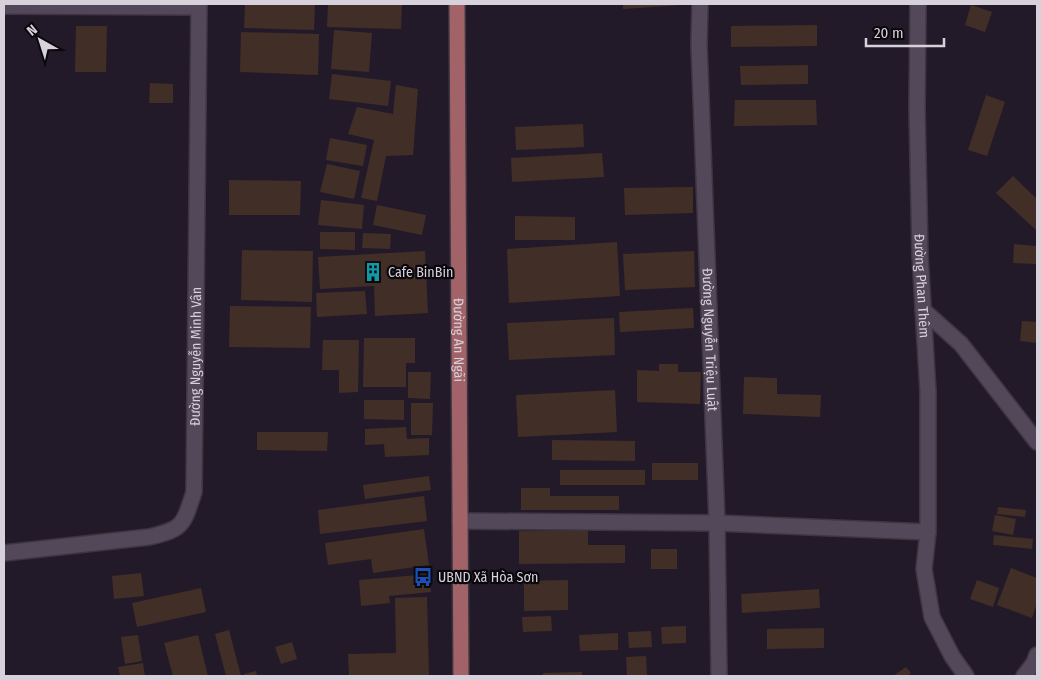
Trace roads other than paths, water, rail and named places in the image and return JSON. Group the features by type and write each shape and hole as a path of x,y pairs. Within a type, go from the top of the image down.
{"main road":[{"name":"Đường An Ngãi","path":"457,4 461,676"}],"street":[{"name":"Đường Nguyễn Triệu Luật","path":"700,4 717,523 719,676"},
{"name":"Đường Phan Thêm","path":"918,4 920,255 928,392 928,532 924,569 932,616 952,656 966,676"},
{"path":"4,6 199,6"},
{"name":"Đường Nguyễn Minh Vân","path":"4,553 149,537 171,532 181,524 186,516 194,492 199,6"},
{"path":"924,310 961,344 1037,442"},
{"path":"460,521 717,523 928,532"},
{"path":"1024,676 1034,664 1037,655"}],"place":[{"name":"Cafe BinBin","path":"373,272"},
{"name":"UBND Xã Hòa Sơn","path":"423,577"}]}
